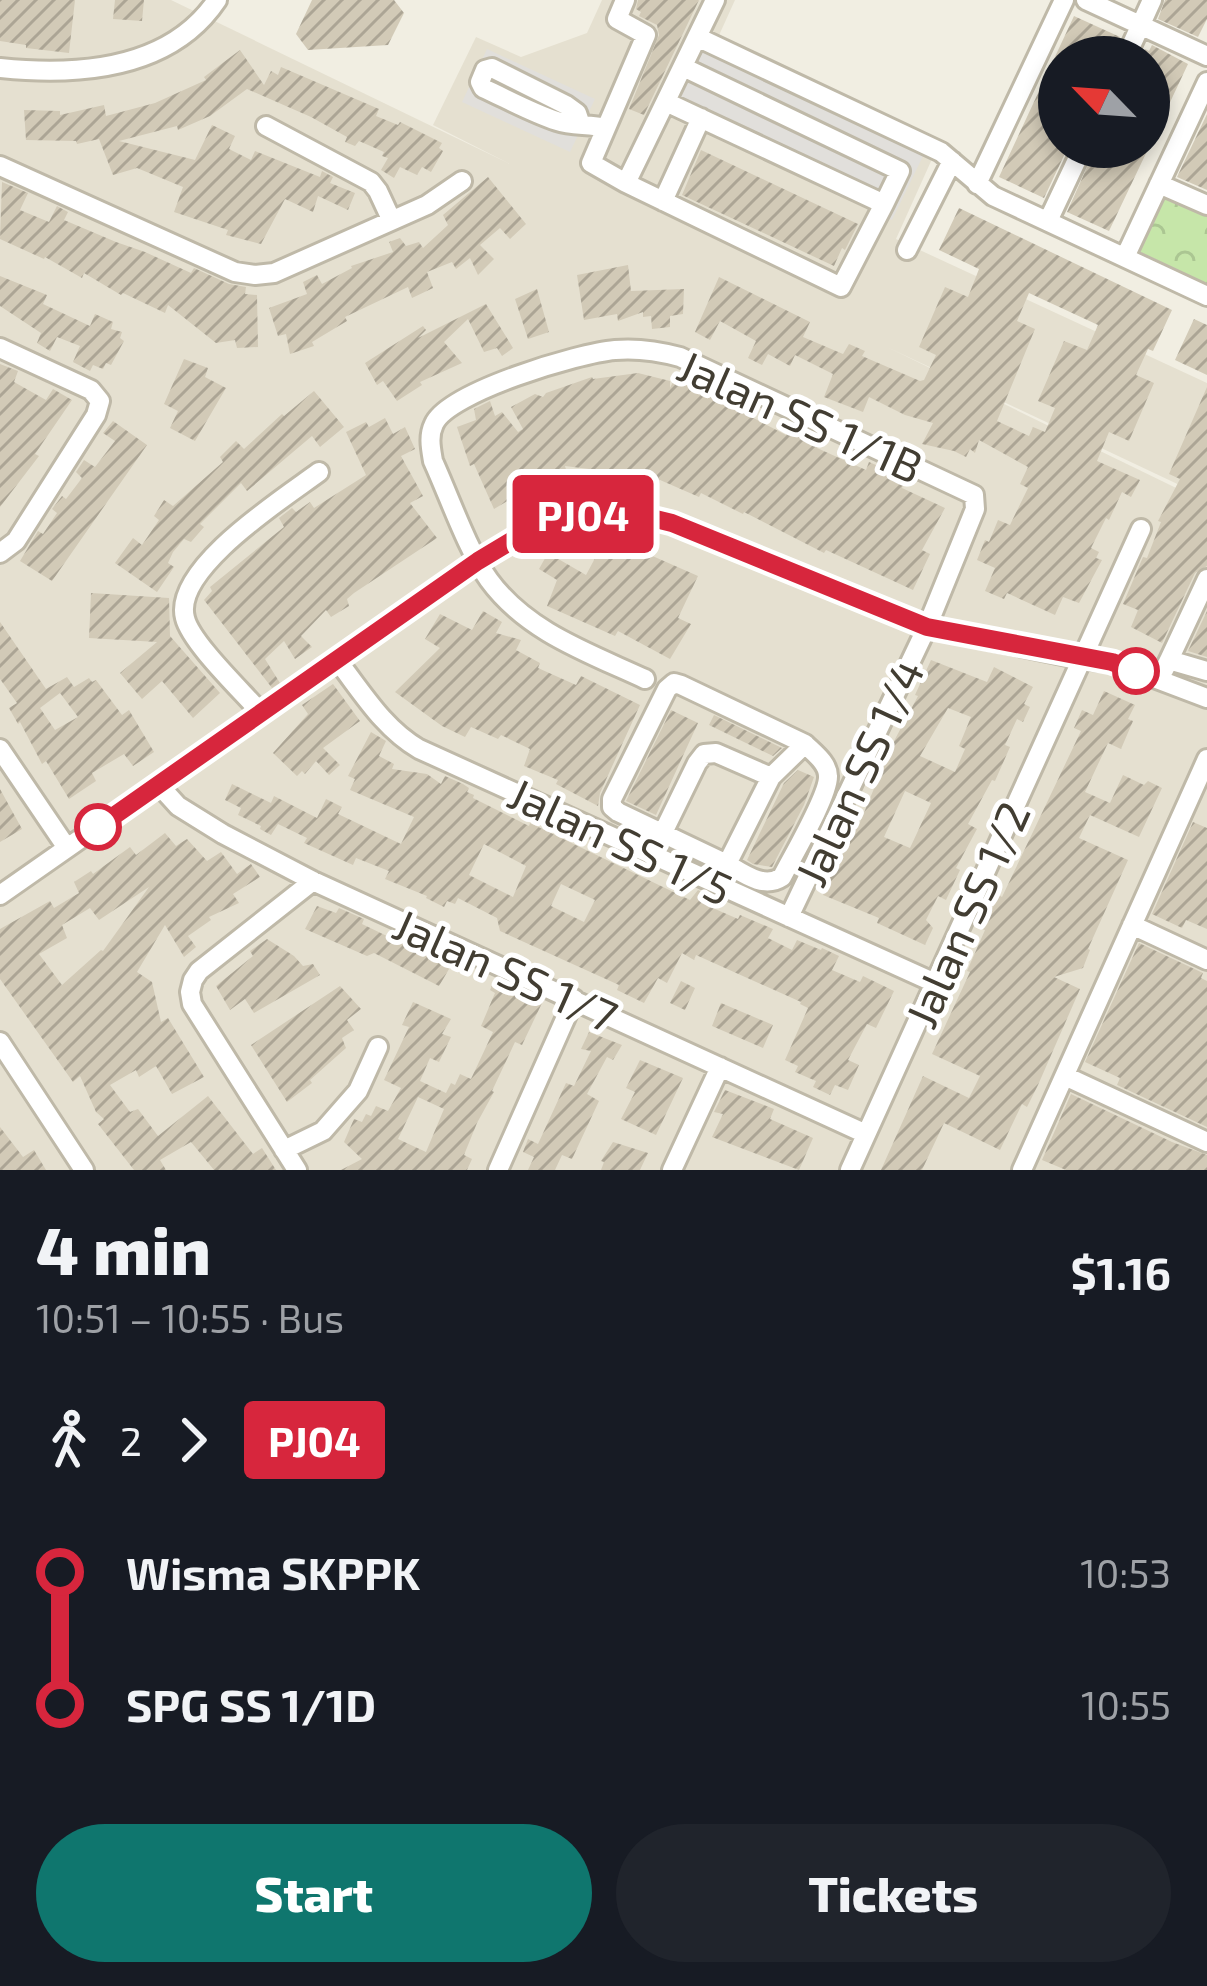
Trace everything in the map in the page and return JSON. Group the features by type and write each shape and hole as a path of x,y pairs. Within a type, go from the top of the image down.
{"street":[{"path":"0,68 65,70 139,58 193,29 217,0"},
{"path":"625,0 617,19 646,34 591,163 841,287 900,171 683,67"},
{"path":"626,183 715,0"},
{"path":"977,184 1064,0"},
{"path":"1086,0 1207,56"},
{"path":"1135,36 1152,0"},
{"path":"697,37 940,152 993,196 1207,296"},
{"path":"580,122 566,105 492,68 485,70 480,82 483,88 559,122 606,128"},
{"path":"1125,257 1207,82"},
{"path":"666,102 884,203"},
{"path":"663,201 701,118"},
{"path":"266,126 371,182 391,219"},
{"path":"907,250 952,161"},
{"path":"0,166 235,272 255,275 274,273 427,205 462,181"},
{"path":"1048,221 1073,168"},
{"path":"1159,184 1207,206"},
{"path":"0,349 91,390 100,401 96,416 16,541 0,553"},
{"name":"Jalan SS 1/1B","path":"478,561 433,461 433,425 442,412 480,391 566,360 608,350 652,350 680,357 974,495 975,509 927,627"},
{"path":"261,713 192,633 183,615 186,593 201,568 319,472"},
{"path":"0,895 478,561 528,531 579,514 627,512 672,523 927,627 1112,662 1207,698"},
{"name":"Jalan SS 1/2","path":"850,1170 1141,530"},
{"path":"478,561 516,610 538,627 645,679"},
{"path":"1160,680 1207,579"},
{"name":"Jalan SS 1/4","path":"789,917 927,627"},
{"name":"Jalan SS 1/5","path":"337,660 402,739 658,843 789,917 935,983"},
{"path":"1169,660 1207,671"},
{"path":"674,683 806,744 828,772 828,781 782,877 774,883 658,843 612,807 612,799 674,683"},
{"path":"727,864 771,777 806,744"},
{"path":"0,749 67,848"},
{"path":"658,843 704,754 733,758 771,777"},
{"path":"1022,1170 1207,759"},
{"name":"Jalan SS 1/7","path":"158,784 178,806 313,881 866,1134"},
{"path":"297,1170 192,1004 190,992 193,980 209,962 313,881"},
{"path":"1132,925 1207,960"},
{"path":"498,1170 574,999"},
{"path":"0,1042 84,1170"},
{"path":"284,1150 323,1131 358,1090 378,1047"},
{"path":"672,1170 720,1067"},
{"path":"1064,1076 1207,1142"}],"shaded area":[{"path":"0,0 171,0 510,164 433,125 476,37 521,57 587,33 602,0 735,0 711,53 932,159 896,239 1207,383 1207,498 887,347 1207,503 1207,1170 0,1170"},
{"path":"699,48 923,156 892,220 669,113"},
{"path":"487,49 595,99 570,152 462,102"}],"green space":[{"path":"1166,191 1207,211 1207,284 1138,251"}],"building":[{"path":"0,0 75,0 69,53 0,41"},
{"path":"115,0 144,0 142,21 113,19"},
{"path":"312,0 394,0 404,13 388,45 308,50 296,34"},
{"path":"638,0 699,0 644,115 629,109 659,35 657,25 639,16"},
{"path":"1165,0 1207,0 1207,19 1198,37 1158,19"},
{"path":"1074,16 1118,36 1065,36"},
{"path":"240,50 264,85 271,71 278,75 281,67 379,109 376,116 442,143 443,151 431,172 422,167 417,175 400,167 394,178 381,170 388,158 382,156 384,152 359,141 355,146 345,142 347,137 311,117 247,89 210,116 178,130 177,126 119,141 195,160 212,125 235,136 229,149 251,160 255,151 320,177 322,171 333,177 330,183 355,193 348,210 318,196 313,212 285,199 261,244 226,235 228,230 174,212 183,187 137,168 113,175 99,139 77,144 26,140 24,110 60,111 60,115 104,105 106,116 155,103 206,80"},
{"path":"1170,54 1188,64 1170,102"},
{"path":"1038,93 1038,168 1058,168 1044,198 999,177"},
{"path":"1207,114 1207,190 1177,177"},
{"path":"701,150 858,224 834,266 682,195"},
{"path":"1087,168 1139,168 1109,231 1067,212"},
{"path":"488,177 526,224 510,239 500,228 480,245 494,259 478,275 470,258 456,269 452,262 427,272 433,288 412,298 408,287 345,317 347,321 312,342 314,346 290,354 286,334 278,336 269,308 307,294 303,282 317,275 322,284 351,266 393,252 389,242 400,238 406,246 419,242 423,248 448,225 443,215"},
{"path":"2,182 28,193 20,210 49,222 57,206 68,212 64,220 191,273 194,268 246,287 245,294 257,295 258,347 237,348 235,340 216,343 168,305 165,313 0,239"},
{"path":"959,208 1172,310 1136,375 1154,383 1129,441 1109,432 1097,461 1140,480 1131,497 1122,492 1091,548 1102,560 1079,603 1063,597 1055,615 1007,593 1004,599 985,591 995,568 977,560 998,520 1010,525 1028,488 1020,484 1028,467 979,440 975,453 970,449 966,457 922,444 933,423 869,397 863,412 824,397 833,374 795,355 790,366 768,354 762,365 748,358 756,341 720,321 710,340 695,332 719,277 810,322 803,337 843,354 849,344 865,351 862,356 924,380 936,355 919,347 945,287 968,297 979,269 939,250","holes":["1029,293 1098,325 1087,350 1064,341 1038,401 1055,408 1045,432 1033,427 1029,436 997,421 1035,329 1017,321"]},
{"path":"628,265 631,291 684,289 683,314 670,316 670,327 652,329 651,316 643,317 643,312 618,321 617,314 584,320 577,275"},
{"path":"0,276 47,295 43,304 90,326 95,314 113,322 111,329 122,332 124,341 111,365 106,363 103,369 93,365 90,371 73,362 80,346 57,337 50,351 37,343 41,333 0,306"},
{"path":"537,289 549,332 528,339 515,299"},
{"path":"486,304 513,348 502,356 497,348 484,352 468,319 444,342 462,363 420,382 397,401 383,381 377,385 365,363 423,326 426,330 418,338"},
{"path":"1194,319 1207,325 1207,375 1175,360"},
{"path":"184,359 208,368 205,377 226,388 195,441 170,428 178,411 164,404"},
{"path":"0,364 18,371 14,382 46,400 53,389 72,400 35,454 39,456 0,507"},
{"path":"638,373 670,381 670,388 673,382 712,391 786,435 790,425 822,439 817,448 866,470 869,462 906,478 902,488 945,508 922,550 930,554 913,590 701,493 699,497 644,473 641,480 629,477 631,470 599,476 597,470 565,466 567,473 521,488 523,492 494,509 474,464 470,466 457,427 476,420 474,409 490,401 495,416 502,412 518,432 523,429 511,407 535,394 543,397 592,377"},
{"path":"1207,387 1207,566 1195,573 1162,643 1131,627 1138,610 1123,604 1180,479 1169,474"},
{"path":"314,391 344,427 320,447 312,436 247,491 241,483 200,524 204,527 191,542 184,539 173,552 168,563 174,567 157,592 115,563 133,538 142,545 159,520 154,516 164,500 173,506 223,462 220,457 236,441 244,449"},
{"path":"385,418 393,434 405,427 415,449 401,456 423,496 410,503 437,538 354,593 347,599 349,606 331,617 326,610 301,636 312,647 295,659 284,641 265,659 280,683 272,688 204,600 210,587 284,527 279,518 310,502 314,508 366,475 346,432"},
{"path":"113,421 147,445 52,581 20,561 38,531 43,534 57,513 52,509 82,478 76,472 84,460 95,467 115,441 103,433"},
{"path":"607,536 698,576 678,618 691,624 670,659 618,631 615,636 547,606 557,580 539,569 548,553 586,575"},
{"path":"91,593 169,598 170,636 220,693 193,718 162,681 142,699 120,673 157,642 89,638"},
{"path":"483,611 502,622 496,633 521,640 516,650 540,663 538,668 576,685 581,676 640,705 598,806 556,784 558,780 524,766 530,749 471,727 465,737 395,692 440,648 425,639 440,614 472,630"},
{"path":"1207,611 1207,657 1188,651"},
{"path":"0,622 46,689 67,677 74,687 89,678 96,680 122,715 129,710 154,752 133,766 124,754 92,773 96,781 69,799 18,724 9,708 17,703 0,679","holes":["60,693 78,717 55,730 40,708"]},
{"path":"931,660 987,682 994,667 1033,687 1024,704 1030,707 1023,722 1017,719 995,781 968,824 977,829 956,868 960,870 946,900 938,896 926,920 933,928 925,945 877,923 879,918 823,895 831,879 827,877 858,827 878,779 874,777","holes":["948,708 971,717 955,772 920,756","905,791 931,803 910,848 884,837"]},
{"path":"333,684 360,721 323,748 340,765 329,775 316,761 297,776 273,753 308,714 302,705"},
{"path":"1104,691 1135,705 1128,719 1133,721 1121,749 1108,743 1085,792 1110,803 1123,775 1162,788 1139,837 1090,815 1079,838 1128,860 1083,968 1054,977 1080,989 1038,1085 1027,1107 1022,1104 1000,1150 944,1123 922,1170 881,1170 923,1076 969,1098 980,1076 932,1054 970,972 982,929 1081,731 1074,728 1082,710 1093,715"},
{"path":"671,710 698,723 656,815 626,801"},
{"path":"714,715 782,748 773,756 709,725"},
{"path":"371,732 386,741 379,756 394,764 392,769 427,774 441,784 445,776 469,788 473,798 690,900 698,890 710,896 706,905 773,929 768,938 792,950 797,940 839,956 832,970 860,982 863,976 894,991 876,1028 867,1024 848,1060 859,1065 848,1090 835,1085 830,1095 813,1087 816,1081 795,1072 798,1066 785,1060 808,1008 801,1002 682,953 667,983 658,978 644,1003 617,990 619,985 500,931 497,918 458,898 444,907 385,879 389,871 356,858 353,865 304,843 307,838 278,824 271,835 238,815 241,808 225,800 232,784 271,803 274,796 317,818 326,799 342,807 338,814 401,844 414,817 350,790 355,779 348,776","holes":["484,844 526,866 513,897 469,875","561,884 595,900 584,922 551,906"]},
{"path":"798,770 814,777 804,805 772,867 753,864 747,860 784,783"},
{"path":"0,789 22,829 0,842"},
{"path":"1193,822 1207,828 1207,929 1186,920 1182,928 1152,914"},
{"path":"165,833 176,846 187,839 207,861 221,852 237,874 251,864 260,877 233,894 239,903 209,917 188,936 196,947 184,957 165,925 137,972 152,982 161,1022 168,1018 204,1077 172,1094 156,1066 139,1077 136,1070 110,1085 130,1112 138,1109 158,1136 208,1096 253,1154 262,1148 276,1170 214,1170 191,1142 160,1160 166,1170 134,1170 98,1124 104,1119 80,1076 73,1082 0,979 0,929 50,901 54,908 79,893 74,882 130,847 136,855","holes":["149,887 103,951 62,985 39,954 67,938 62,925 90,908 99,920"]},
{"path":"317,906 336,913 339,908 364,919 362,924 391,938 419,944 452,964 439,986 374,953 367,956 305,929"},
{"path":"267,939 303,966 313,964 320,975 254,1013 245,999 230,1010 216,986"},
{"path":"1139,943 1203,973 1201,978 1207,981 1207,1127 1117,1085 1120,1078 1085,1062"},
{"path":"495,979 543,1001 522,1045 515,1042 477,1123 464,1155 472,1159 467,1170 341,1170 362,1159 344,1142 354,1119 362,1122 376,1106 388,1111 401,1088 384,1080 409,1027 402,1025 413,1002 451,1019 442,1034 451,1037 439,1062 430,1058 420,1081 446,1093 460,1074 471,1079 493,1032 481,1026 495,993 490,990","holes":["418,1097 444,1109 426,1152 398,1139"]},
{"path":"681,981 695,988 685,1010 670,1003"},
{"path":"340,986 361,1009 347,1020 354,1030 342,1038 346,1048 287,1102 251,1045"},
{"path":"721,1003 773,1025 763,1048 712,1026"},
{"path":"589,1032 622,1045 613,1060 607,1057 587,1094 599,1101 572,1159 562,1155 555,1170 528,1170 534,1157 523,1152 528,1139 538,1144 566,1083 574,1086 591,1051 581,1049"},
{"path":"640,1060 683,1078 656,1135 621,1119 635,1092 626,1088"},
{"path":"725,1090 774,1109 770,1119 813,1138 799,1170 712,1137 723,1114 714,1112"},
{"path":"1071,1094 1207,1155 1207,1170 1066,1170 1042,1160"},
{"path":"0,1127 23,1157 34,1150 46,1170 0,1170"},
{"path":"613,1142 648,1153 640,1170 601,1170"}],"bus line":[{"name":"PJ04","path":"98,827 478,561 528,531 579,514 627,512 672,523 927,627 1112,662 1136,671"}]}
